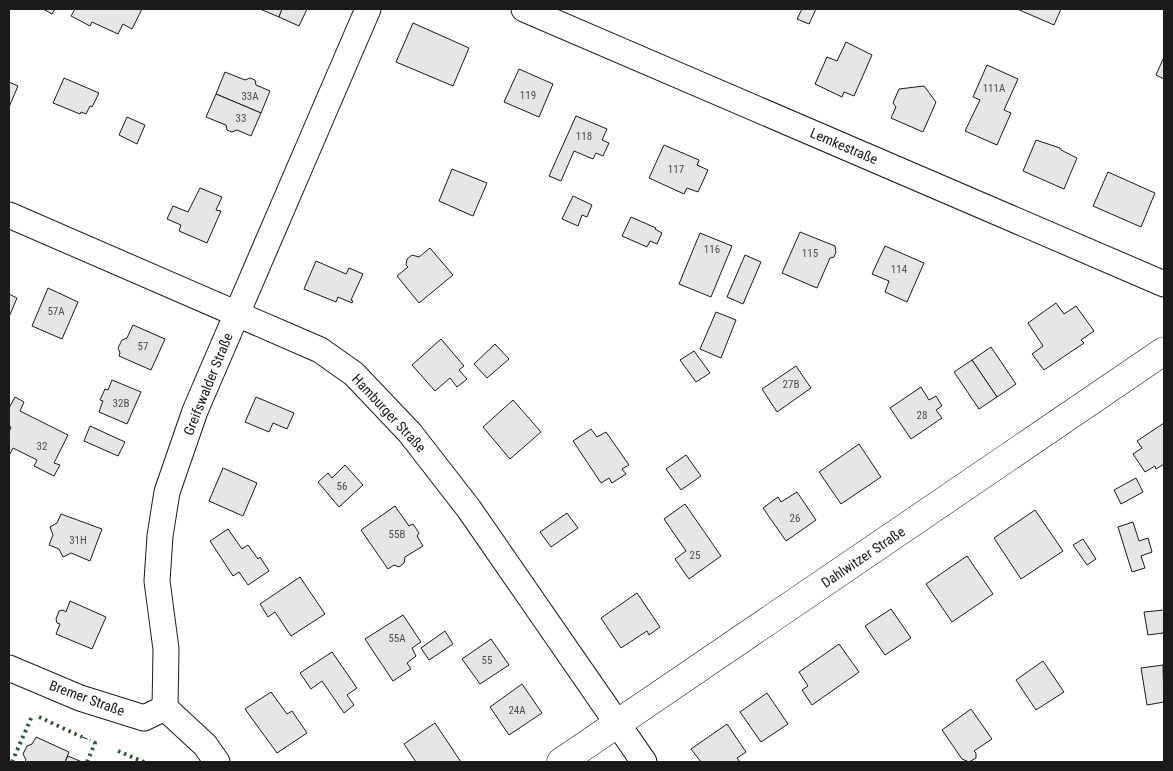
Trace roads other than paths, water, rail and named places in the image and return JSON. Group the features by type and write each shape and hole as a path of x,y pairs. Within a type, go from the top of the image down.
{"main road":[{"name":"Dahlwitzer Straße","path":"561,762 1164,351"}],"street":[{"name":"Greifswalder Straße","path":"165,708 166,649 157,581 160,536 167,492 195,411 368,9"},
{"name":"Lemkestraße","path":"524,9 1164,284"},
{"name":"Hamburger Straße","path":"9,215 320,350 354,374 410,432 469,509 644,762"},
{"name":"Bremer Straße","path":"9,668 80,698 144,718 165,708"},
{"path":"165,708 204,745 217,762"}]}
